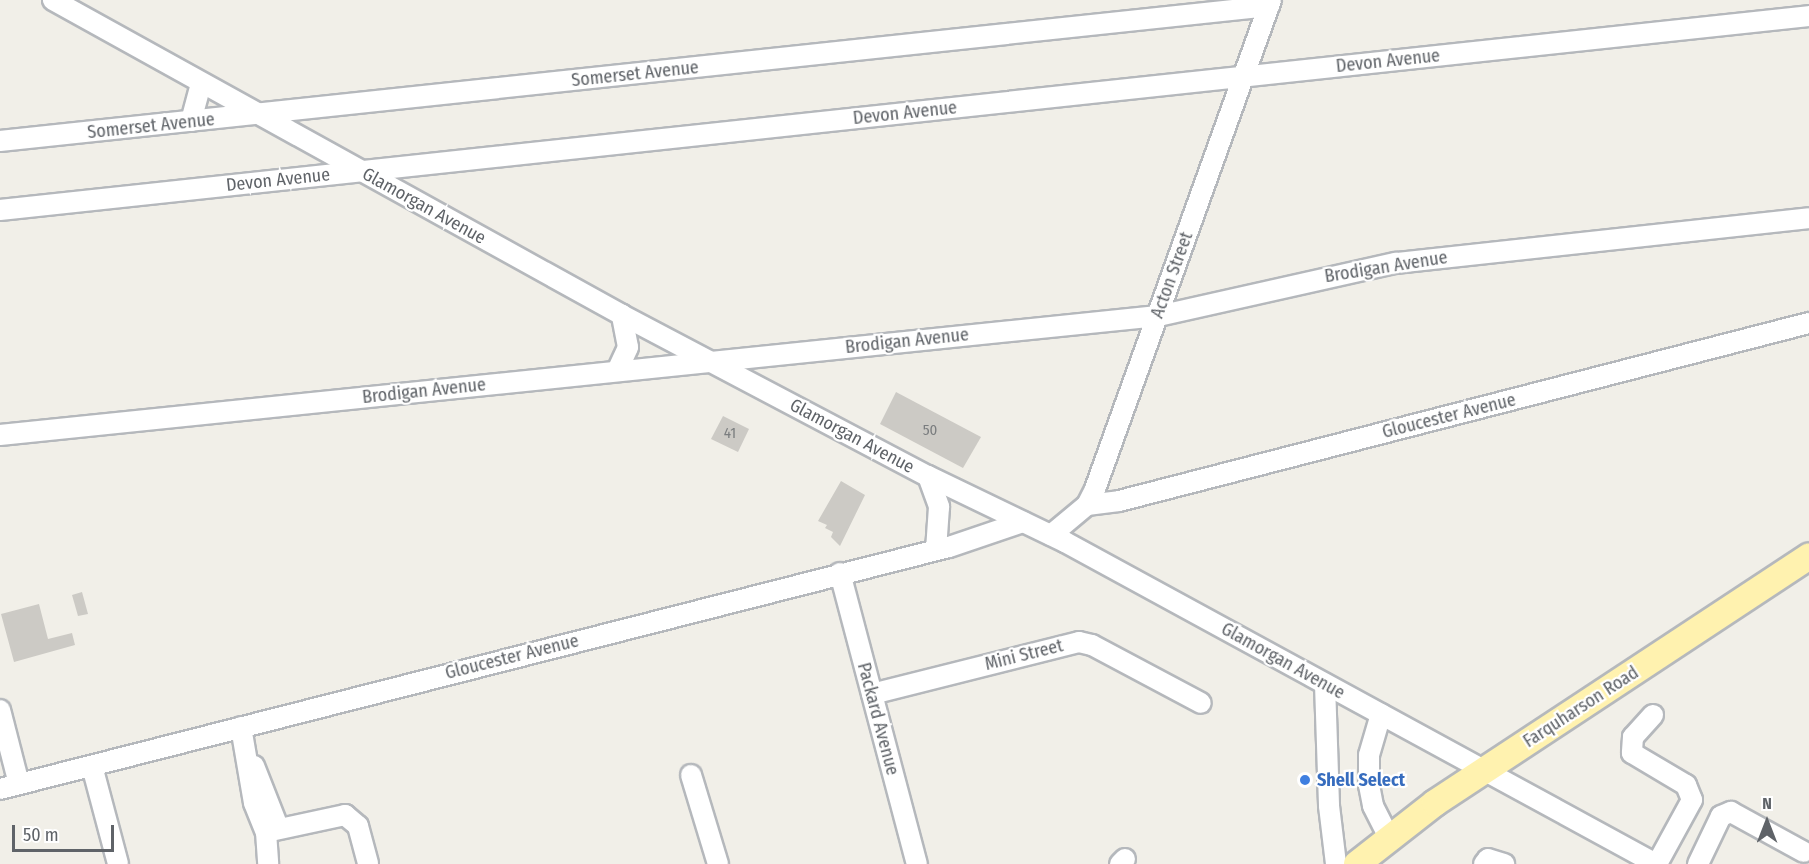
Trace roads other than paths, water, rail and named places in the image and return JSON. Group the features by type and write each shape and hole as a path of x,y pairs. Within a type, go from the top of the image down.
{"main road":[{"name":"Farquharson Road","path":"1357,864 1389,837 1484,770 1809,556"}],"street":[{"name":"Glamorgan Avenue","path":"53,0 622,315 928,476 1052,535 1656,864"},
{"name":"Acton Street","path":"1052,535 1087,505 1158,316 1270,3"},
{"name":"Somerset Avenue","path":"0,141 258,115 1270,3"},
{"name":"Devon Avenue","path":"0,210 1809,15"},
{"path":"191,122 201,83"},
{"name":"Brodigan Avenue","path":"0,435 708,360 1158,316 1396,263 1809,218"},
{"path":"617,370 628,347 622,315"},
{"name":"Gloucester Avenue","path":"1087,505 1119,501 1809,323"},
{"path":"928,476 939,507 936,550"},
{"name":"Gloucester Avenue","path":"0,789 936,550 1023,522"},
{"name":"Packard Avenue","path":"840,573 917,864"},
{"name":"Mini Street","path":"872,694 1079,642 1092,645 1202,703"},
{"path":"1325,684 1329,806 1336,864"},
{"path":"0,710 19,784"},
{"path":"1382,714 1369,755 1369,785 1373,806 1389,837"},
{"path":"1653,715 1633,737 1632,753 1686,785 1692,800 1656,864"},
{"path":"241,727 250,764 258,769 256,783 272,830 268,864"},
{"path":"92,766 118,864"},
{"path":"691,775 718,864"},
{"path":"1698,864 1721,816 1731,812 1804,852"},
{"path":"272,830 345,814 358,826 368,864"},
{"path":"1484,864 1488,859 1504,864"}],"place":[{"name":"Shell Select","path":"1305,780"}]}
